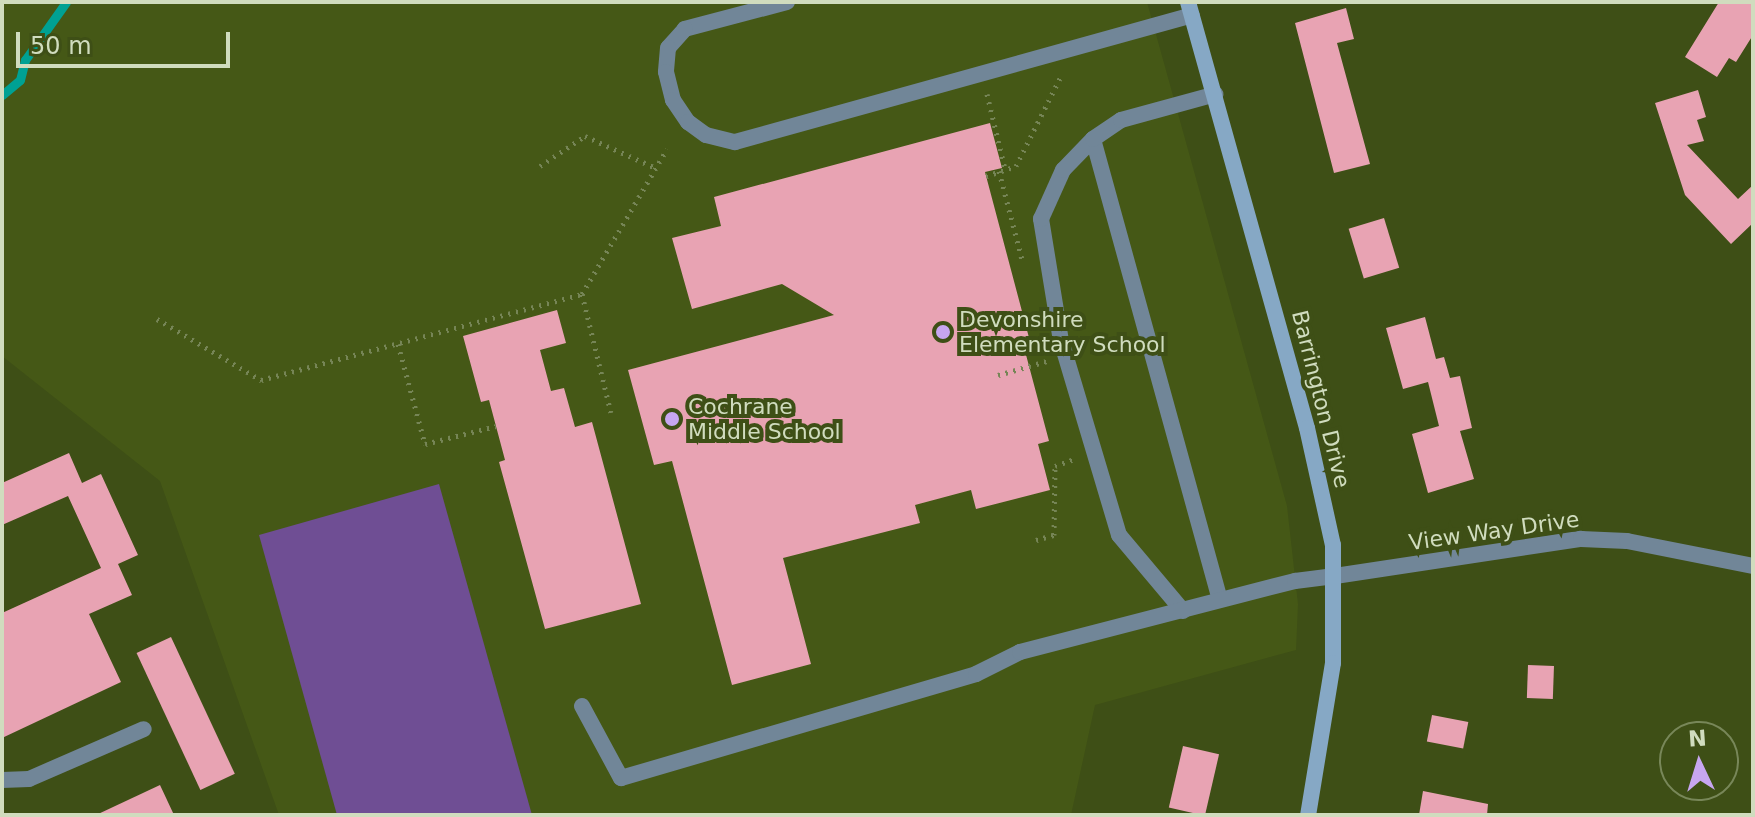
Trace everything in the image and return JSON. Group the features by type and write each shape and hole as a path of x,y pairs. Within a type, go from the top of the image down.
{"street":[{"path":"787,2 685,29 668,48 666,72 673,100 688,122 706,135 735,142 1190,9"},
{"name":"Barrington Drive","path":"1190,9 1307,428 1335,576 1333,663 1308,815"},
{"path":"1183,611 1119,535 1061,341 1041,219 1063,170 1093,139 1121,120 1216,94"},
{"path":"1093,139 1220,599"},
{"name":"View Way Drive","path":"582,706 621,778 976,674 1020,652 1220,599 1335,576 1581,539 1627,541 1753,566"},
{"path":"2,780 29,779 144,729"}],"path":[{"path":"986,176 1016,166 1065,68"},
{"path":"987,96 1026,274"},
{"path":"540,166 585,136 656,168"},
{"path":"611,413 582,294 667,149"},
{"path":"157,319 261,380 582,294"},
{"path":"398,344 425,444 496,426"},
{"path":"998,375 1048,361"},
{"path":"1036,540 1054,535 1055,466 1074,459"}],"shaded area":[{"name":"Cochrane Middle School","path":"2,2 1147,2 1287,506 1298,604 1296,650 1095,705 1071,815 279,815 160,481 2,356"},
{"path":"439,484 532,815 337,815 259,535"}],"building":[{"path":"1719,2 1753,2 1753,35 1736,62 1729,58 1717,77 1685,57"},
{"path":"1346,8 1354,39 1337,43 1370,164 1334,173 1295,23"},
{"path":"1698,90 1706,117 1697,120 1704,141 1687,145 1738,199 1753,185 1753,223 1731,244 1685,195 1655,103"},
{"name":"Devonshire Elementary School","path":"990,123 1002,168 985,172 1032,349 1025,351 1049,441 1038,444 1050,490 976,509 971,490 915,505 920,523 783,558 811,664 732,685 672,461 654,465 628,370 834,315 782,284 692,309 672,238 721,226 714,197"},
{"path":"1384,218 1399,268 1364,279 1349,229"},
{"path":"557,310 566,343 540,350 551,391 564,388 575,427 592,422 641,604 545,629 499,462 505,460 489,400 481,402 463,336"},
{"path":"1425,317 1436,359 1444,357 1450,378 1460,376 1472,428 1460,431 1474,479 1428,493 1412,434 1439,426 1428,382 1403,389 1386,328"},
{"path":"69,453 82,483 101,474 138,555 118,564 132,595 89,614 121,682 2,738 2,613 101,568 68,496 2,525 2,483"},
{"path":"171,637 235,774 200,790 137,653"},
{"path":"1528,665 1554,666 1553,699 1527,698"},
{"path":"1432,715 1468,722 1463,749 1427,742"},
{"path":"1183,746 1219,754 1205,815 1169,807"},
{"path":"160,785 174,815 96,815"},
{"path":"1423,791 1488,804 1487,815 1419,815"}],"waterway":[{"path":"2,95 20,80 25,60 66,2"}],"place":[{"name":"Devonshire Elementary School","path":"943,332"},
{"name":"Cochrane Middle School","path":"672,419"}]}
